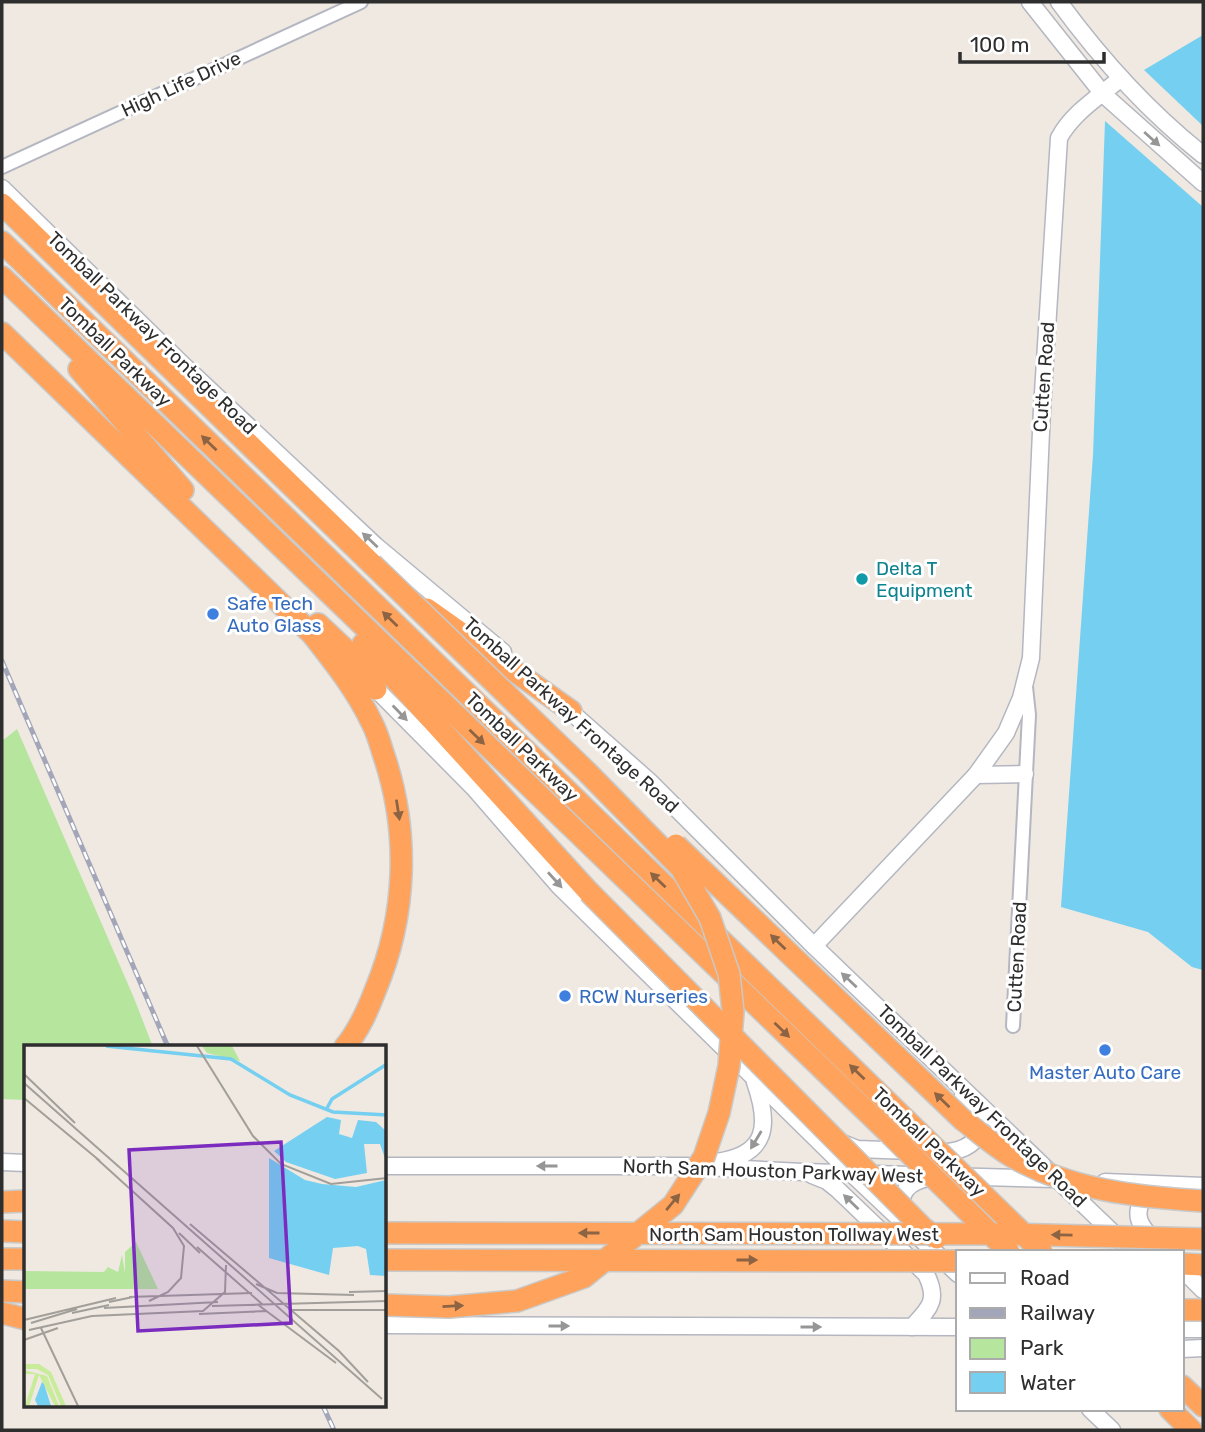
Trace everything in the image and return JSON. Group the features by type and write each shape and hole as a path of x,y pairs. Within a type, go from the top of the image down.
{"highway":[{"path":"2,204 631,815 681,868 710,918 729,974 733,1012 729,1066 719,1113 704,1157 673,1205 584,1277 517,1301 449,1307 387,1305"},
{"name":"Tomball Parkway","path":"2,242 236,470 898,1127 1007,1250"},
{"path":"2,279 189,496 351,654 376,689"},
{"name":"Tomball Parkway","path":"2,279 216,485 898,1127 1040,1250"},
{"path":"2,332 313,635 344,674 373,724 393,783 400,822 402,855 398,912 385,967 359,1029 347,1045"},
{"path":"236,470 283,499 350,554 571,711"},
{"path":"216,485 589,892 923,1228 956,1253"},
{"path":"372,564 398,581 459,636 963,1121 1009,1155 1048,1175 1108,1192 1203,1201"},
{"path":"2,1202 24,1201"},
{"path":"2,1231 24,1232"},
{"name":"North Sam Houston Tollway West","path":"387,1233 1008,1234 1203,1239"},
{"path":"2,1259 24,1259"},
{"name":"North Sam Houston Tollway West","path":"387,1260 956,1261"},
{"path":"1184,1266 1203,1265"},
{"path":"2,1291 24,1292"},
{"path":"1184,1310 1203,1310"},
{"path":"2,1313 24,1321"},
{"path":"1184,1388 1203,1406"},
{"path":"1172,1411 1191,1430"}],"main road":[{"path":"1030,2 1103,94 1203,183"},
{"path":"1059,2 1121,78 1186,142 1203,155"},
{"name":"Cutten Road","path":"814,946 976,775 1006,733 1021,698 1031,657 1042,409 1059,138 1079,113 1121,78"},
{"name":"Tomball Parkway Frontage Road","path":"2,188 180,362 376,546 571,711 649,781 814,946 1131,1250"},
{"path":"2,322 474,788 559,886 851,1173 956,1272"},
{"path":"976,775 1025,774"},
{"path":"687,1166 733,1159 751,1150 760,1138 764,1123 763,1106 752,1076"},
{"path":"792,1115 827,1137 857,1149 951,1153 977,1140 980,1131 978,1120 952,1077"},
{"name":"North Sam Houston Parkway West","path":"387,1166 687,1166 1203,1186"},
{"path":"803,1172 827,1181 837,1189 926,1274 933,1287 933,1299 929,1309 912,1327"},
{"path":"910,1228 901,1210 904,1190 914,1182 937,1176"},
{"path":"1163,1250 1142,1229 1138,1215 1141,1199 1150,1189 1165,1184"},
{"path":"1184,1268 1203,1290"},
{"path":"1184,1303 1203,1322"},
{"path":"2,1324 24,1322"},
{"path":"387,1325 956,1327"},
{"path":"1184,1329 1203,1329"},
{"path":"1184,1349 1203,1348"},
{"path":"1092,1411 1112,1430"}],"street":[{"name":"High Life Drive","path":"2,167 361,2"},
{"name":"Cutten Road","path":"1013,1026 1028,715 1026,679"}],"green space":[{"path":"17,729 152,1045 24,1045 24,1100 2,1099 2,741"}],"water":[{"path":"1203,35 1203,126 1144,70"},
{"path":"1105,121 1203,207 1203,970 1192,967 1148,932 1061,907 1093,455"}],"railway":[{"path":"2,661 167,1045"},
{"path":"324,1408 334,1430"}],"place":[{"name":"Delta T Equipment","path":"862,579"},
{"name":"Safe Tech Auto Glass","path":"213,614"},
{"name":"RCW Nurseries","path":"565,996"},
{"name":"Master Auto Care","path":"1105,1050"}]}
